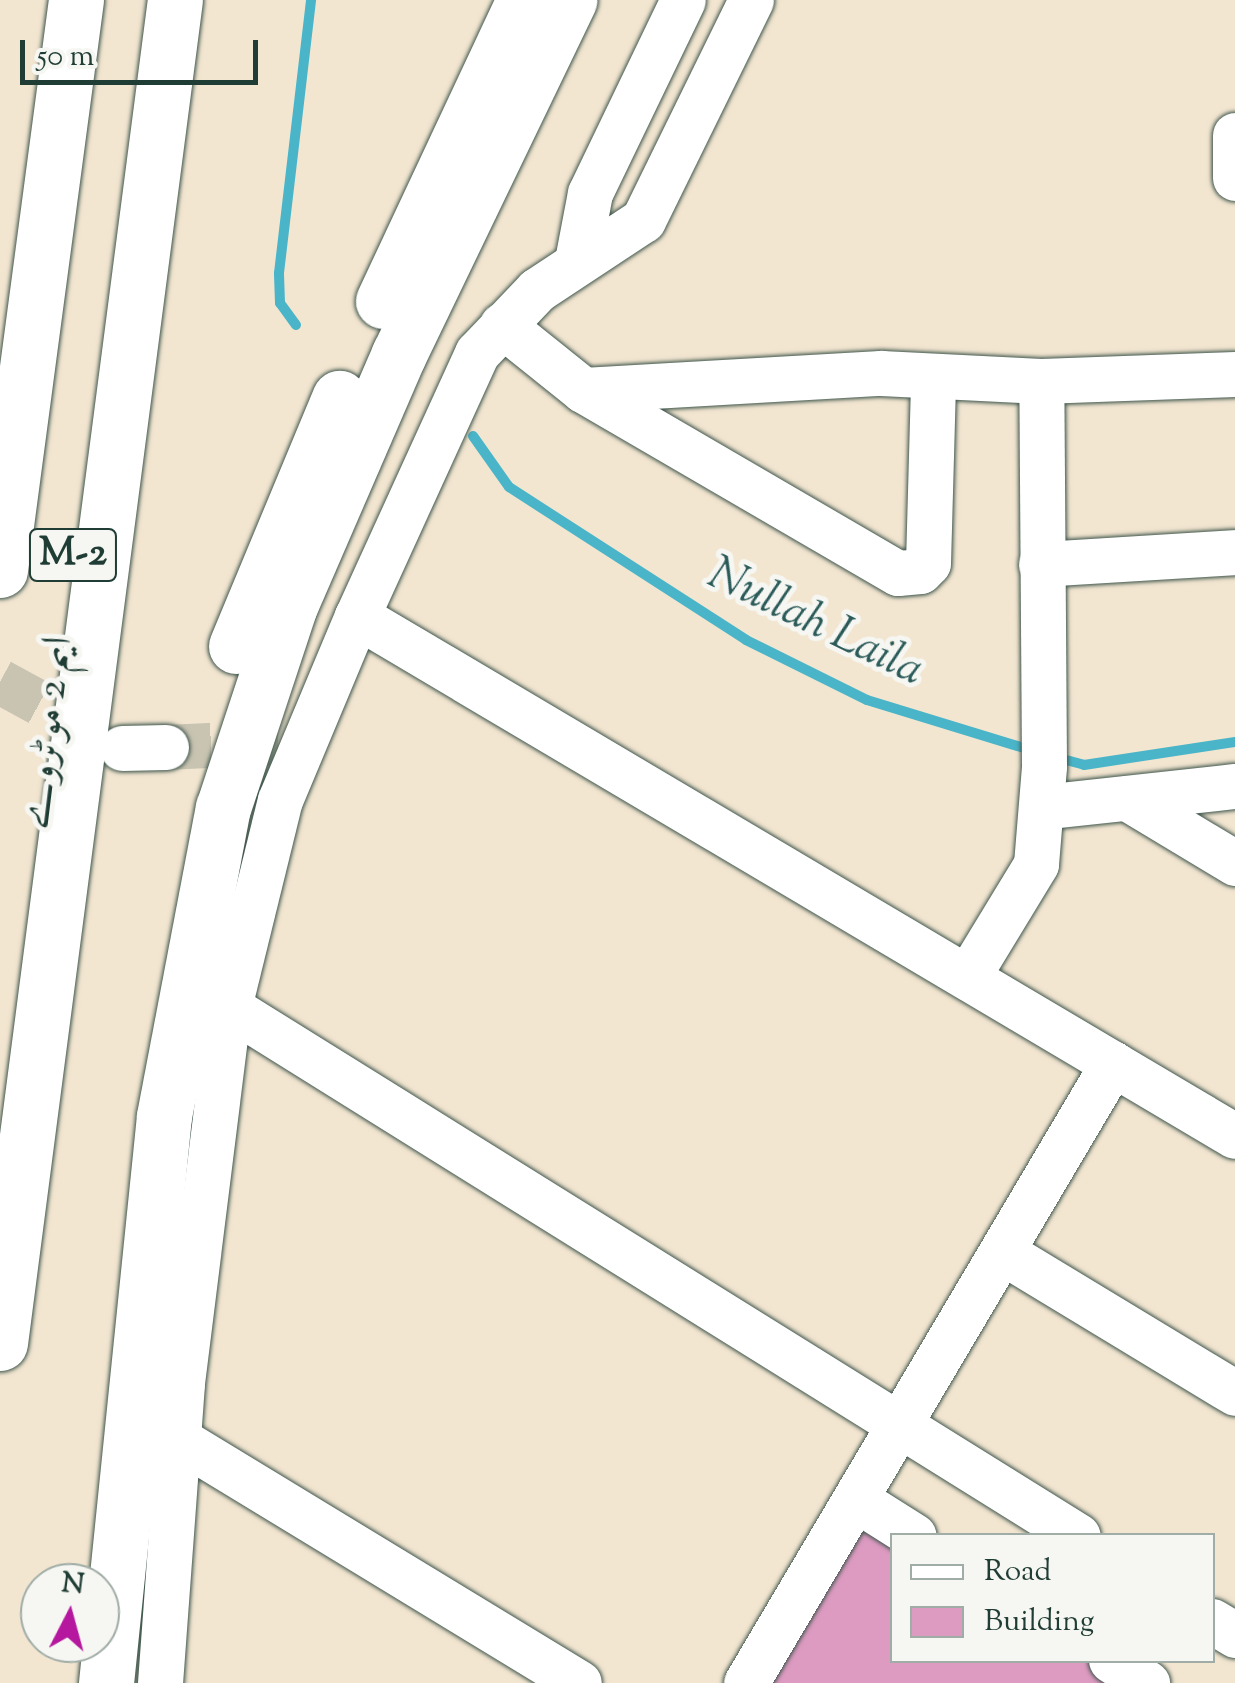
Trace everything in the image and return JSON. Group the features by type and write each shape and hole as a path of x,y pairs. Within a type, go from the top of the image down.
{"highway":[{"path":"0,332 44,0"},
{"name":"M-2","path":"0,570 76,0"},
{"name":"ایم 2 موٹروے","path":"0,1109 146,0"},
{"path":"0,1343 175,0"},
{"path":"81,1563 130,1093 168,882 198,762 283,524 524,0"},
{"path":"106,1683 164,1116 210,855 231,777 289,608 399,354 570,0"}],"street":[{"path":"577,261 590,193 683,0"},
{"path":"160,1683 178,1439 229,1008 246,919 298,741 477,353 502,325 577,261 643,220 751,0"},
{"path":"1235,135 1235,178"},
{"path":"502,325 583,390 886,567 911,574 928,563 930,549 933,380"},
{"path":"583,390 814,375 1041,381 1235,374"},
{"path":"968,976 1036,864 1042,787 1041,381"},
{"path":"1041,564 1235,552"},
{"path":"356,616 1235,1136"},
{"path":"1042,787 1127,798 1235,786"},
{"path":"1127,798 1235,863"},
{"path":"229,1008 1073,1533"},
{"path":"746,1683 903,1425 1113,1063"},
{"path":"1004,1253 1235,1393"},
{"path":"178,1439 579,1683"},
{"path":"857,1500 909,1533"},
{"path":"1116,1663 1147,1683"}],"building":[{"path":"855,1524 890,1543 890,1663 1109,1663 1122,1683 753,1683"}],"waterway":[{"name":"Nullah Laila","path":"296,325 280,303 279,273 311,0"},
{"name":"Nullah Laila","path":"473,436 509,487 746,640 867,700 1034,751"},
{"name":"Nullah Laila","path":"1055,757 1084,765 1235,742"}],"tunnel":[{"path":"0,681 108,740"},
{"path":"166,747 292,741"}]}
